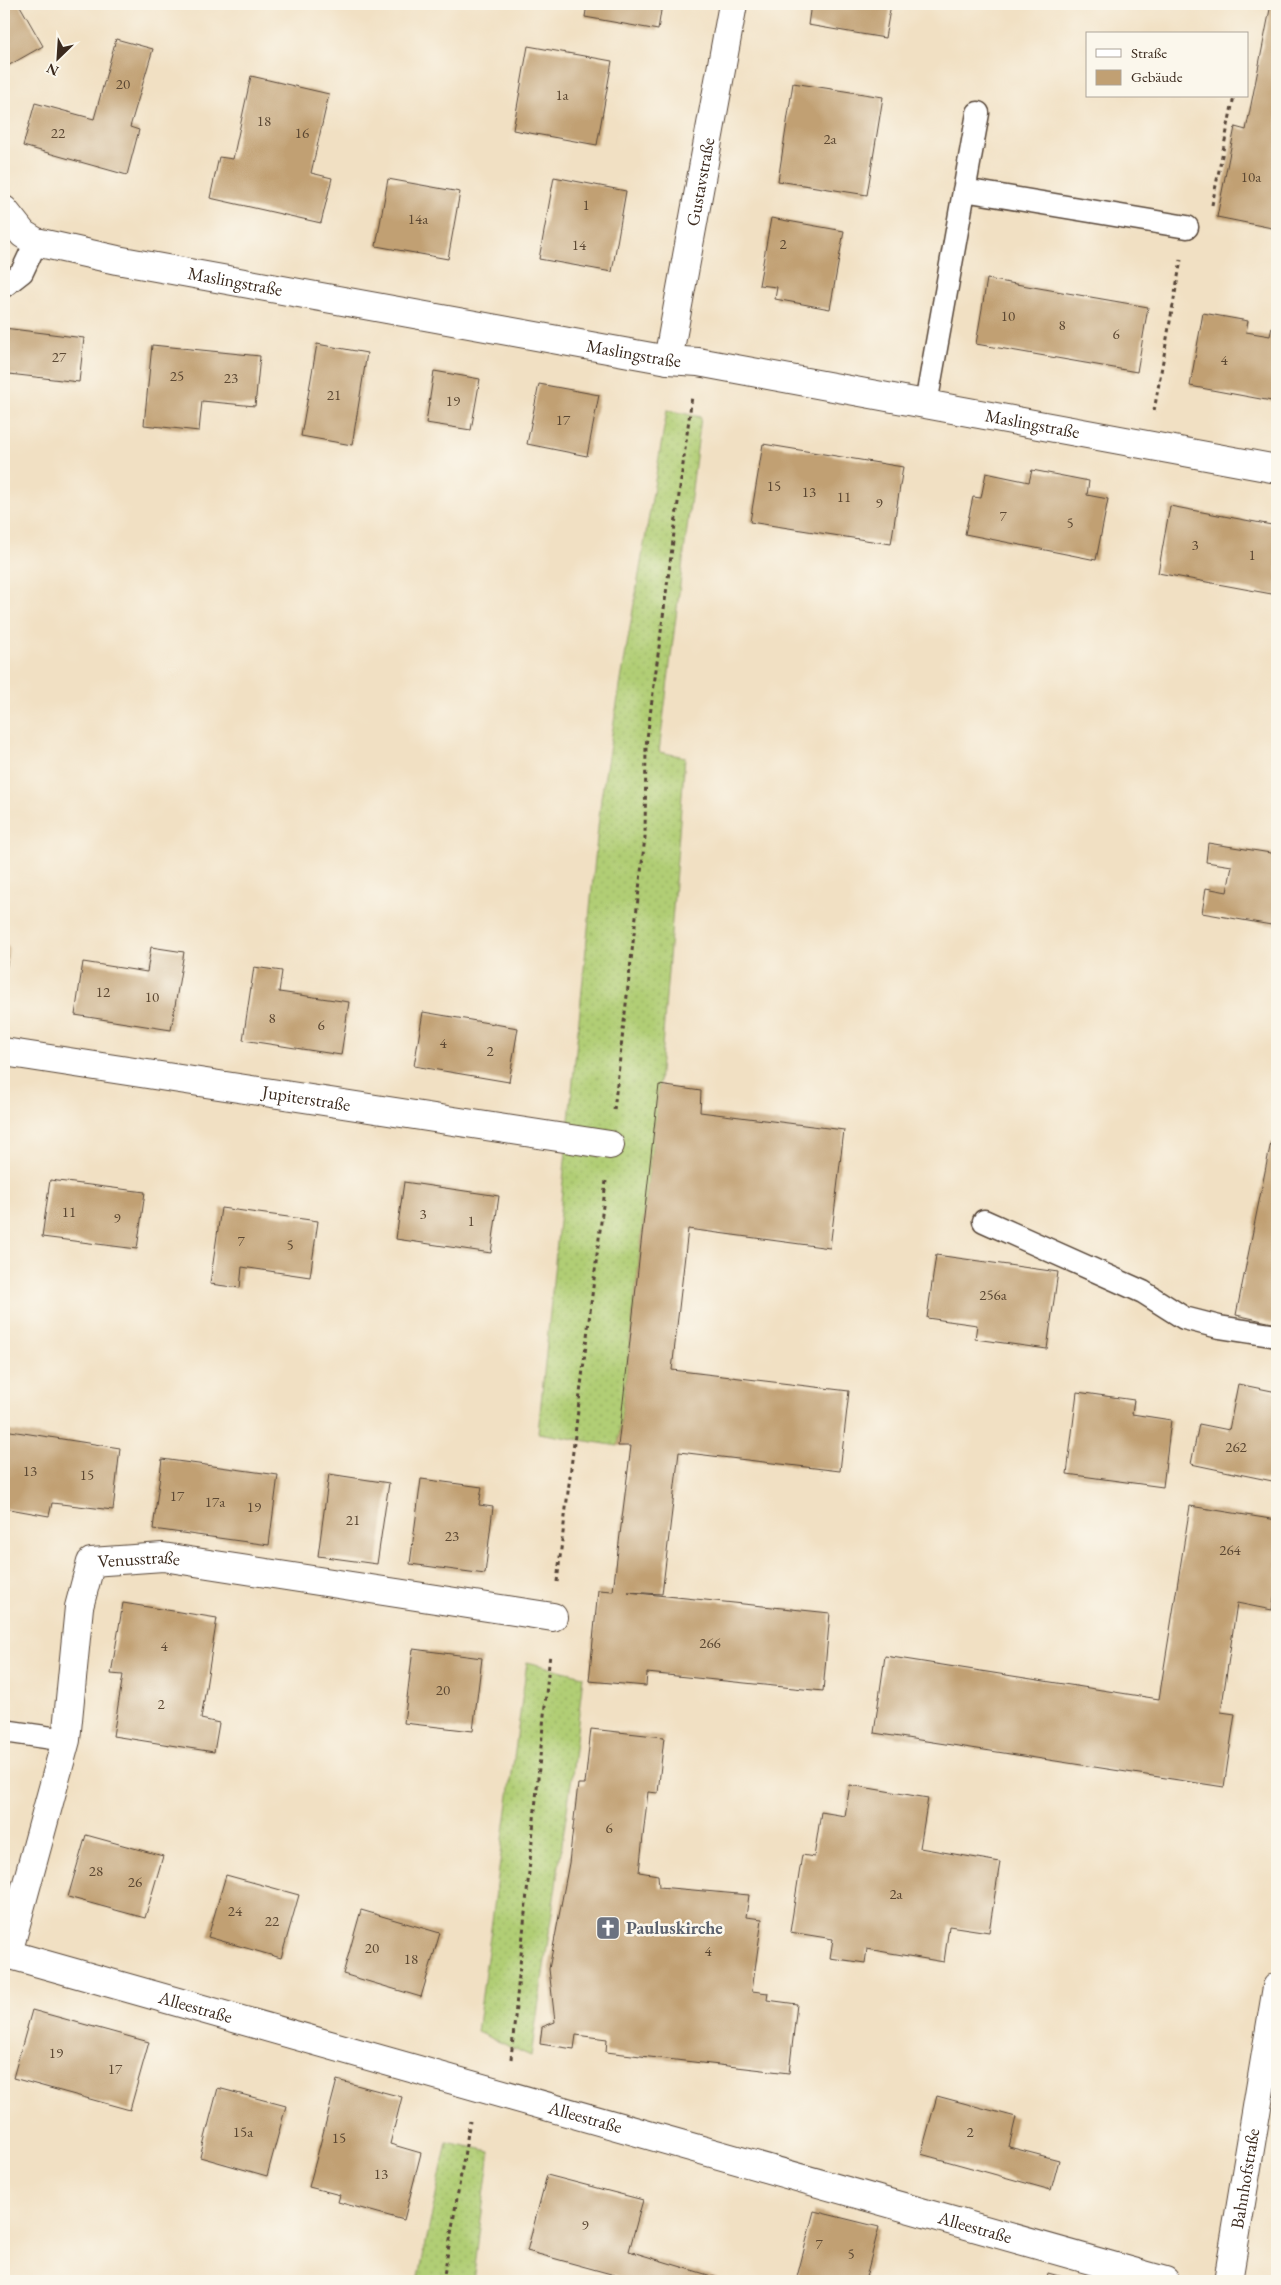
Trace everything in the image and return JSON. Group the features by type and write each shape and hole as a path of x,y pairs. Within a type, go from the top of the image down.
{"street":[{"name":"Gustavstraße","path":"668,360 733,4"},
{"name":"Maslingstraße","path":"4,210 23,234 36,242 117,260 668,360 698,362 1277,468"},
{"name":"Jupiterstraße","path":"4,1052 610,1145"},
{"name":"Venusstraße","path":"6,1953 66,1740 79,1607 91,1562 163,1558 553,1617"},
{"name":"Alleestraße","path":"6,1953 1165,2281"},
{"name":"Bahnhofstraße","path":"1228,2281 1277,1987"}],"lane":[{"path":"926,404 978,113"},
{"path":"964,190 1187,227"},
{"path":"4,286 22,272 36,242"},
{"path":"984,1221 1142,1292 1184,1318 1220,1327 1277,1336"},
{"path":"4,1731 66,1740"}],"path":[{"path":"1154,408 1187,227 1208,224 1234,98"},
{"path":"508,2095 553,1617 645,837 646,746 690,403 698,362"},
{"path":"443,2281 476,2085"}],"green space":[{"path":"667,410 701,417 659,752 685,757 659,1085 618,1446 538,1433 601,798"},
{"path":"527,1662 583,1676 572,1776 531,2056 477,2032"},
{"path":"447,2142 490,2151 473,2281 418,2281"}],"building":[{"path":"4,4 19,4 43,46 4,68"},
{"path":"587,4 662,4 658,30 585,17"},
{"path":"811,4 891,4 885,38 808,25"},
{"path":"1271,4 1277,4 1277,229 1217,217 1235,127 1246,130"},
{"path":"116,39 153,49 130,127 139,130 127,175 23,146 35,103 94,119"},
{"path":"528,46 612,61 597,145 513,130"},
{"path":"251,76 329,94 311,173 332,178 321,223 210,198 219,157 233,159"},
{"path":"793,83 883,97 867,195 778,181"},
{"path":"554,177 626,191 612,272 539,259"},
{"path":"388,179 460,192 448,259 376,246"},
{"path":"771,218 844,231 830,309 775,299 777,287 759,285"},
{"path":"987,279 1148,307 1137,372 976,344"},
{"path":"1203,313 1248,321 1246,332 1270,336 1272,327 1277,327 1277,402 1190,386"},
{"path":"4,328 84,338 79,382 9,374 5,426"},
{"path":"317,344 367,353 352,445 301,436"},
{"path":"152,345 260,356 255,406 202,401 199,431 144,425"},
{"path":"434,371 480,379 471,430 426,423"},
{"path":"539,384 599,395 587,456 527,444"},
{"path":"763,444 903,467 891,544 750,522"},
{"path":"1032,470 1089,481 1087,495 1108,499 1096,560 965,534 973,497 981,498 986,473 1029,482"},
{"path":"1170,506 1277,526 1277,595 1158,573"},
{"path":"1208,843 1277,854 1277,926 1202,913 1206,888 1227,892 1232,866 1206,862"},
{"path":"4,946 9,946 5,980 4,980"},
{"path":"151,947 184,952 171,1030 75,1015 83,962 147,972"},
{"path":"254,967 282,971 279,992 349,1002 341,1055 243,1040"},
{"path":"423,1012 518,1028 509,1082 414,1066"},
{"path":"659,1085 701,1091 700,1112 844,1130 830,1248 688,1229 672,1370 849,1391 840,1471 679,1452 662,1594 628,1592 830,1613 823,1691 647,1673 646,1686 589,1681 598,1590 613,1591 631,1446 618,1446"},
{"path":"1271,1142 1277,1144 1277,1324 1236,1315"},
{"path":"50,1180 145,1192 137,1249 42,1237"},
{"path":"404,1182 499,1196 491,1253 396,1239"},
{"path":"221,1208 318,1221 310,1277 242,1267 240,1288 210,1284"},
{"path":"936,1255 1058,1272 1047,1349 975,1339 977,1325 927,1318"},
{"path":"1238,1384 1277,1392 1277,1482 1191,1464 1199,1424 1229,1430"},
{"path":"1077,1392 1134,1400 1132,1414 1171,1420 1163,1487 1067,1474"},
{"path":"4,1430 120,1448 113,1510 52,1503 49,1516 4,1508"},
{"path":"162,1459 278,1475 269,1545 153,1529"},
{"path":"329,1474 389,1483 377,1564 318,1556"},
{"path":"421,1479 482,1487 479,1505 493,1507 485,1574 410,1564"},
{"path":"1190,1506 1277,1520 1277,1580 1272,1610 1237,1603 1221,1712 1235,1714 1224,1787 874,1733 885,1656 1159,1699"},
{"path":"123,1603 217,1618 201,1719 219,1723 214,1752 113,1736 123,1675 111,1674"},
{"path":"413,1649 482,1658 473,1731 404,1723"},
{"path":"591,1729 664,1737 658,1793 648,1792 639,1872 658,1875 659,1887 749,1895 746,1917 762,1919 752,1991 768,1993 767,2000 797,2004 789,2073 606,2052 607,2039 576,2035 574,2049 540,2044 542,2027 555,2022 549,1969 569,1863 578,1784 585,1784"},
{"path":"850,1785 928,1798 920,1848 1000,1862 989,1932 949,1926 944,1962 867,1949 865,1963 830,1958 833,1939 790,1932 802,1855 814,1857 821,1812 845,1816"},
{"path":"86,1835 163,1856 145,1918 68,1897"},
{"path":"226,1875 299,1895 281,1958 208,1937"},
{"path":"361,1910 440,1933 421,1997 343,1974"},
{"path":"32,2010 149,2042 130,2110 13,2078"},
{"path":"337,2080 402,2097 390,2144 421,2153 404,2220 338,2202 340,2195 309,2187"},
{"path":"218,2088 286,2106 267,2176 200,2157"},
{"path":"937,2096 1016,2117 1009,2147 1059,2160 1051,2190 921,2154"},
{"path":"547,2175 643,2200 629,2251 728,2281 621,2281 622,2277 527,2251"},
{"path":"814,2211 879,2227 865,2281 796,2281"},
{"path":"1048,2273 1078,2281 1046,2281"}],"place":[{"name":"Pauluskirche","path":"608,1928"}]}
